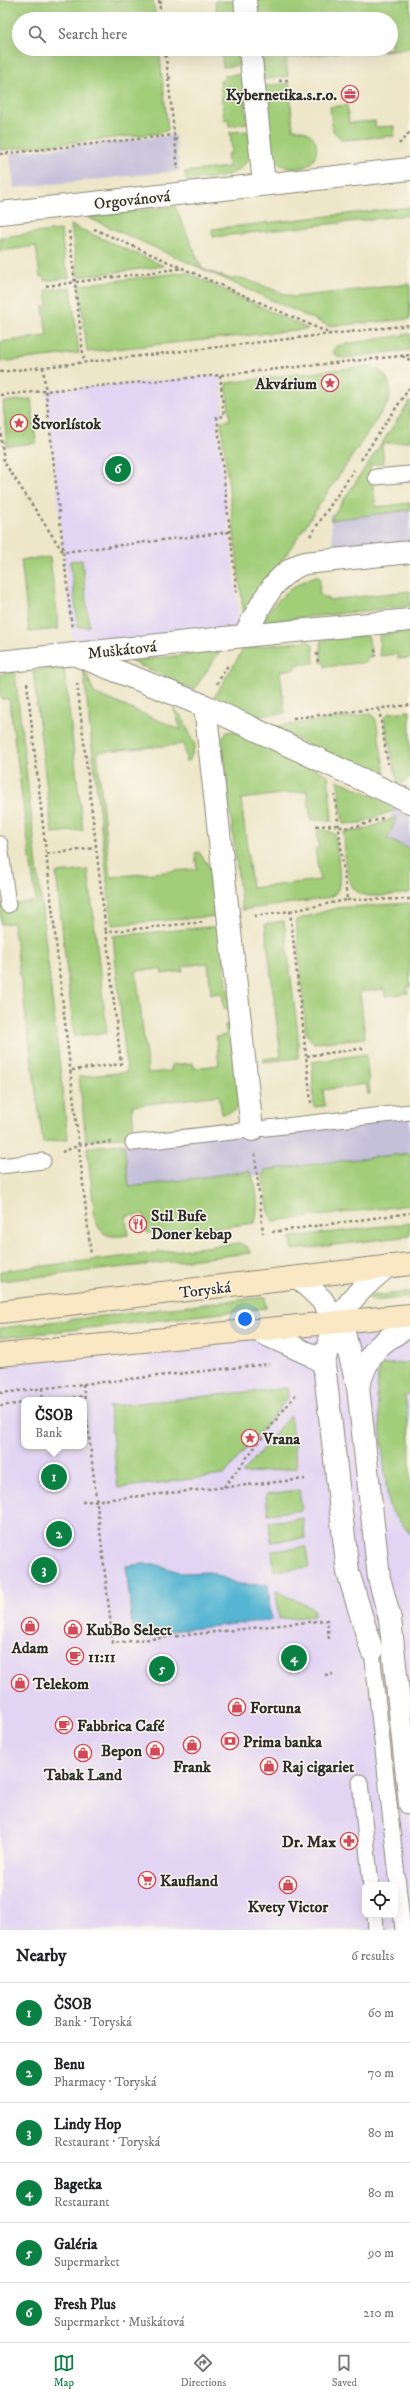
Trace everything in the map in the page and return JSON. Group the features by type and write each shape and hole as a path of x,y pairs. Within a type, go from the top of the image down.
{"street":[{"path":"245,0 246,12"},
{"path":"251,56 264,184"},
{"name":"Orgovánová","path":"0,213 410,168"},
{"path":"244,636 276,580 288,569 305,563 410,552"},
{"name":"Muškátová","path":"0,662 410,620"},
{"path":"74,654 205,706 402,798"},
{"path":"205,706 252,1130"},
{"name":"Toryská","path":"0,1312 410,1264"},
{"path":"372,1652 348,1572 324,1364 328,1341 336,1323 355,1295 388,1266"},
{"path":"299,1278 314,1290 348,1341 358,1387 379,1578 390,1619 410,1804"},
{"path":"0,1355 410,1315"},
{"path":"358,1387 366,1362 376,1349 410,1326"},
{"path":"256,1330 311,1355 324,1364"},
{"path":"348,1572 358,1576 379,1578"}],"lane":[{"path":"376,477 410,474"},
{"path":"0,844 8,905"},
{"path":"133,1143 410,1112"},
{"path":"0,1166 44,1161"},
{"path":"372,1652 403,1930"},
{"path":"360,1782 371,1882"},
{"path":"375,1918 376,1930"}],"path":[{"path":"160,12 159,2 166,2"},
{"path":"166,56 181,193"},
{"path":"168,78 174,77"},
{"path":"395,149 409,133 410,136"},
{"path":"0,154 174,135"},
{"path":"175,140 181,139"},
{"path":"45,208 68,218 84,362"},
{"path":"89,227 332,334"},
{"path":"46,286 184,268"},
{"path":"0,372 410,325"},
{"path":"0,395 220,375 410,355"},
{"path":"402,356 410,360"},
{"path":"205,706 244,636 239,617 217,417 224,416 220,375"},
{"path":"288,569 410,387"},
{"path":"0,428 4,462 63,552 230,532"},
{"path":"24,659 72,1070 91,1255"},
{"path":"288,719 410,705"},
{"path":"379,709 402,798"},
{"path":"333,766 337,825 346,900"},
{"path":"316,826 337,825 343,828 359,826 388,817"},
{"path":"47,854 95,848"},
{"path":"72,1070 121,1064 106,932 290,911 346,900 410,899"},
{"path":"290,911 313,1122"},
{"path":"306,1056 366,1048"},
{"path":"252,1130 263,1233"},
{"path":"44,1161 80,1144 133,1143"},
{"path":"272,1232 410,1213"},
{"path":"0,1393 275,1364"},
{"path":"78,1397 85,1396 83,1384"},
{"path":"42,1388 43,1397"},
{"path":"224,1487 296,1394"},
{"path":"0,1406 21,1404"},
{"path":"87,1415 113,1643 327,1620 329,1639"},
{"path":"82,1502 305,1479"},
{"path":"325,1675 333,1674"}],"shaded area":[{"path":"175,135 179,171 14,188 10,153"},
{"path":"220,375 224,416 217,418 239,617 244,636 74,654 46,391"},
{"path":"410,503 410,552 335,560 330,514"},
{"path":"399,797 410,802 410,855 380,842"},
{"path":"410,1112 410,1158 124,1191 119,1142 133,1143"},
{"path":"410,1315 410,1930 0,1930 0,1355"}],"green space":[{"path":"0,0 153,0 155,12 12,12 12,56 160,56 168,130 161,133 0,150"},
{"path":"256,0 410,0 410,48 398,49 398,12 257,12"},
{"path":"215,1 236,1 237,12 217,12"},
{"path":"222,56 242,56 241,65 223,67"},
{"path":"262,56 305,56 286,58 288,76 264,79"},
{"path":"242,74 248,123 229,126 228,119 224,120 220,81 225,80 224,76"},
{"path":"289,83 293,129 304,131 312,136 316,143 314,158 308,165 300,168 289,168 283,166 274,158 271,152 264,86"},
{"path":"347,105 349,123 375,121 375,127 394,126 394,136 342,140 333,131 330,107"},
{"path":"248,131 252,153 247,162 241,168 224,176 186,181 185,172 229,167 227,154 232,153 230,132"},
{"path":"175,206 202,269 87,217"},
{"path":"410,207 410,215 213,237 212,229"},
{"path":"71,225 164,266 78,277"},
{"path":"61,230 65,267 67,268 69,278 45,281 44,277 40,277 36,246 0,251 0,237"},
{"path":"204,270 231,279 242,278 293,297 410,284 410,319 329,326"},
{"path":"186,272 308,329 87,352 79,285"},
{"path":"71,287 79,353 0,362 0,342 47,336 43,307 48,306 46,290"},
{"path":"410,334 410,350 343,358 337,357 334,354 335,347 340,345"},
{"path":"369,366 380,371 387,378 390,388 389,401 244,617 221,421 230,420 226,383"},
{"path":"31,399 36,443 7,446 3,402"},
{"path":"410,401 410,441 382,444 384,463 370,465 376,507 410,503 410,510 330,520"},
{"path":"50,557 59,629 29,632 21,560"},
{"path":"82,560 89,626 78,627 70,561"},
{"path":"316,576 320,578 319,594 330,600 410,591 410,606 261,622 284,594 299,584"},
{"path":"410,631 410,658 398,659 397,654 380,656 379,634"},
{"path":"368,635 372,657 367,657 367,662 325,667 324,662 321,663 321,640"},
{"path":"309,641 313,646 314,663 295,665 295,669 280,671 285,713 251,717 213,699 244,648"},
{"path":"220,651 194,690 130,661"},
{"path":"83,666 94,693 181,730 174,709 182,717 195,745 190,760 186,762 184,744 97,752 110,877 197,869 195,853 199,852 211,869 217,916 112,925"},
{"path":"64,667 83,830 52,833 33,671"},
{"path":"15,672 68,1139 43,1143 13,923 1,924 0,906 36,901 9,699 0,699 0,674"},
{"path":"410,711 410,777 398,785 384,718 389,713"},
{"path":"372,714 376,720 386,780 270,727"},
{"path":"233,731 328,775 332,821 311,820 307,791 241,799 252,888 320,880 315,849 319,848 317,831 325,830 335,834 338,855 339,887 333,895 323,899 242,910 222,742 223,736 227,732"},
{"path":"338,780 391,804 395,810 360,823 343,824"},
{"path":"397,817 387,839 410,849 410,893 369,896 357,892 348,877 346,868 344,832 360,831"},
{"path":"88,870 107,1033 74,1036 56,873"},
{"path":"410,903 410,987 407,987 408,993 385,996 384,989 360,992 365,1038 314,1043 306,1034 296,920 336,908"},
{"path":"284,921 298,1035 298,1058 264,1062 264,1059 281,1057 265,924"},
{"path":"220,926 230,1008 224,1009 222,993 211,994 208,963 183,966 183,971 162,974 161,969 136,971 148,1073 171,1071 171,1065 193,1063 194,1068 219,1065 216,1037 227,1035 225,1025 233,1024 241,1102 233,1111 222,1114 219,1095 132,1106 134,1136 86,1140 79,1077 127,1072 113,936"},
{"path":"366,1054 370,1094 368,1094 366,1084 323,1090 325,1106 314,1107 312,1062"},
{"path":"124,1144 129,1187 249,1171 254,1182 257,1197 255,1223 183,1232 147,1233 144,1214 126,1216 128,1235 107,1235 100,1230 95,1219 87,1147"},
{"path":"410,1153 410,1205 273,1221 269,1214 263,1175 265,1170"},
{"path":"410,1223 410,1236 292,1250 291,1237"},
{"path":"239,1243 247,1247 251,1253 0,1281 0,1271"},
{"path":"410,1292 410,1297 374,1301 369,1299 371,1296"},
{"path":"265,1297 266,1308 0,1338 0,1328"},
{"path":"410,1362 410,1394 405,1395 410,1436 410,1534 393,1513 388,1503 377,1397 378,1374 381,1365"},
{"path":"287,1388 288,1398 224,1475 118,1488 109,1406"},
{"path":"290,1415 297,1468 242,1474"},
{"path":"299,1490 302,1510 268,1514 266,1494"},
{"path":"303,1518 305,1538 271,1542 269,1522"},
{"path":"306,1547 309,1567 274,1571 272,1551"},
{"path":"276,1591 314,1609 314,1616 279,1619"}],"water":[{"path":"154,1564 182,1573 209,1572 239,1584 268,1585 271,1620 133,1635 126,1566"}],"place":[{"name":"Kybernetika.s.r.o.","path":"350,94"},
{"name":"Akvárium","path":"330,383"},
{"name":"Štvorlístok","path":"19,423"},
{"name":"Fresh Plus","path":"118,469"},
{"name":"Stil Bufe Doner kebap","path":"138,1224"},
{"name":"Vrana","path":"250,1438"},
{"name":"ČSOB","path":"54,1477"},
{"name":"Benu","path":"59,1534"},
{"name":"Lindy Hop","path":"44,1570"},
{"name":"Adam","path":"30,1626"},
{"name":"KubBo Select","path":"73,1629"},
{"name":"11:11","path":"75,1656"},
{"name":"Bagetka","path":"294,1658"},
{"name":"Galéria","path":"162,1669"},
{"name":"Telekom","path":"20,1683"},
{"name":"Fortuna","path":"237,1707"},
{"name":"Fabbrica Café","path":"64,1725"},
{"name":"Prima banka","path":"230,1741"},
{"name":"Frank","path":"192,1745"},
{"name":"Bepon","path":"155,1750"},
{"name":"Tabak Land","path":"83,1753"},
{"name":"Raj cigariet","path":"269,1766"},
{"name":"Dr. Max","path":"349,1841"},
{"name":"Kaufland","path":"147,1880"},
{"name":"Kvety Victor","path":"288,1885"}]}
